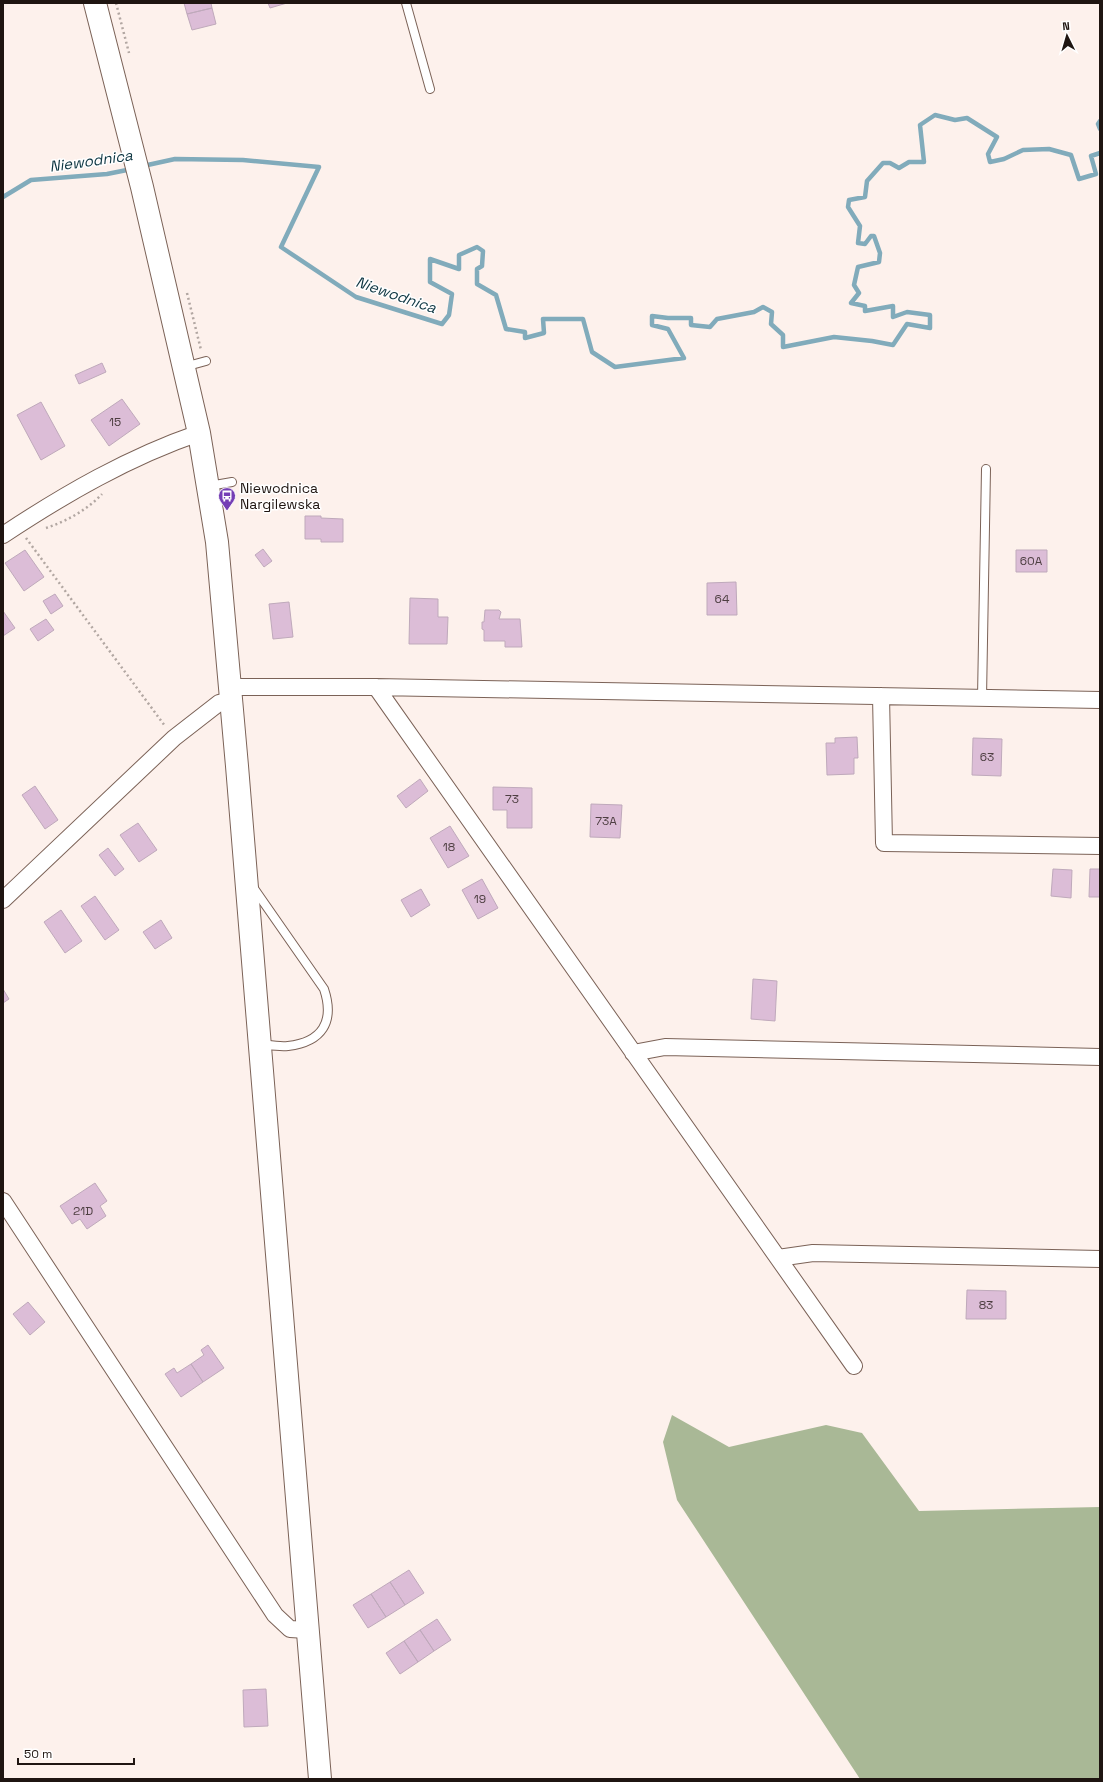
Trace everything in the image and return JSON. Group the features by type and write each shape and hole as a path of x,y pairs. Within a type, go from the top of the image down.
{"street":[{"path":"95,3 142,187 199,433 217,542 320,1779"},
{"path":"3,535 70,492 98,477 174,442 199,433"},
{"path":"3,900 174,738 230,693 246,685 1100,700"},
{"path":"376,687 854,1366"},
{"path":"881,696 884,843 1100,846"},
{"path":"633,1052 665,1047 1100,1057"},
{"path":"3,1201 275,1615 290,1629 307,1630"},
{"path":"778,1258 813,1253 1100,1259"}],"lane":[{"path":"406,3 430,89"},
{"path":"184,367 206,361"},
{"path":"982,698 986,469"},
{"path":"208,486 232,482"},
{"path":"245,874 320,982 327,998 328,1012 326,1025 317,1036 306,1042 287,1046 259,1044"}],"path":[{"path":"24,535 174,738"}],"green space":[{"path":"672,1415 729,1447 826,1425 862,1433 919,1511 1100,1507 1100,1779 860,1779 677,1500 663,1442"}],"building":[{"path":"184,3 211,3 212,8 187,14"},
{"path":"268,3 287,3 270,8"},
{"path":"212,8 216,24 192,30 187,14"},
{"path":"102,363 106,372 79,384 75,375"},
{"path":"122,399 140,424 109,446 91,420"},
{"path":"41,402 65,446 41,460 17,415"},
{"path":"305,516 321,516 321,518 343,519 343,542 321,542 321,539 305,539"},
{"path":"263,549 272,561 264,567 255,555"},
{"path":"25,550 44,577 24,591 5,563"},
{"path":"1016,550 1047,550 1047,572 1016,572"},
{"path":"736,582 737,615 707,615 707,583"},
{"path":"55,594 63,606 51,614 43,601"},
{"path":"410,598 438,599 438,617 448,617 447,644 409,644"},
{"path":"289,602 293,637 273,639 269,604"},
{"path":"485,610 499,610 501,612 499,619 520,619 522,647 505,647 505,641 484,641 482,622 484,622"},
{"path":"3,611 15,628 3,636"},
{"path":"46,619 54,630 38,641 30,629"},
{"path":"857,737 858,758 854,758 854,774 827,775 826,743 835,743 835,738"},
{"path":"973,738 1002,739 1001,776 972,775"},
{"path":"420,779 428,791 406,808 397,796"},
{"path":"35,786 58,820 45,829 22,795"},
{"path":"493,787 532,788 532,828 507,828 507,810 493,810"},
{"path":"591,804 622,805 620,838 590,837"},
{"path":"138,823 157,850 139,862 120,835"},
{"path":"450,826 469,856 448,868 430,838"},
{"path":"108,848 124,869 115,876 99,855"},
{"path":"1053,869 1072,870 1071,898 1051,896"},
{"path":"1090,869 1100,869 1100,897 1089,897"},
{"path":"482,879 498,908 478,919 462,890"},
{"path":"421,889 430,905 411,917 401,900"},
{"path":"95,896 119,930 105,940 81,906"},
{"path":"61,910 82,941 65,953 44,922"},
{"path":"161,920 172,938 155,949 143,932"},
{"path":"753,979 777,981 775,1021 751,1019"},
{"path":"3,989 9,999 3,1003"},
{"path":"95,1183 107,1201 100,1206 106,1216 87,1229 80,1219 72,1224 60,1206"},
{"path":"967,1290 1006,1291 1006,1319 966,1319"},
{"path":"28,1302 45,1322 30,1335 13,1314"},
{"path":"208,1345 224,1368 203,1382 191,1364 204,1355 201,1350"},
{"path":"191,1364 203,1382 181,1397 165,1374 174,1368 177,1373"},
{"path":"409,1570 424,1593 405,1605 390,1582"},
{"path":"390,1582 405,1605 386,1617 371,1594"},
{"path":"371,1594 386,1617 368,1628 353,1605"},
{"path":"437,1619 451,1640 434,1651 420,1630"},
{"path":"420,1630 434,1651 418,1662 404,1641"},
{"path":"404,1641 418,1662 400,1674 386,1653"},
{"path":"266,1689 268,1726 244,1727 243,1690"}],"waterway":[{"name":"Niewodnica","path":"143,166 175,159 243,160 319,167 281,247 356,297 442,324 449,315 452,294 430,282 430,259 459,269 459,255 477,247 483,251 482,266 477,269 477,284 496,295 506,329 525,332 525,338 544,333 543,319 583,319 592,352 615,367 684,358 668,329 652,325 652,316 691,318 691,325 710,327 717,319 754,312 763,307 772,312 771,324 783,335 783,347 834,337 893,345 907,324 930,328 930,315 907,312 893,317 893,306 865,311 865,306 851,303 859,293 854,285 858,267 879,262 880,253 874,236 871,236 865,244 858,243 860,226 848,207 849,200 865,197 867,181 883,163 890,163 899,168 909,162 924,162 920,125 935,115 955,120 967,118 997,137 988,154 990,162 1004,159 1023,150 1049,149 1071,155 1079,179 1096,174 1091,156 1100,153"},
{"name":"Niewodnica","path":"1100,121 1098,124 1100,129"},
{"name":"Niewodnica","path":"3,197 31,180 107,174 132,169"}],"place":[{"name":"Niewodnica Nargilewska","path":"227,511"}]}
